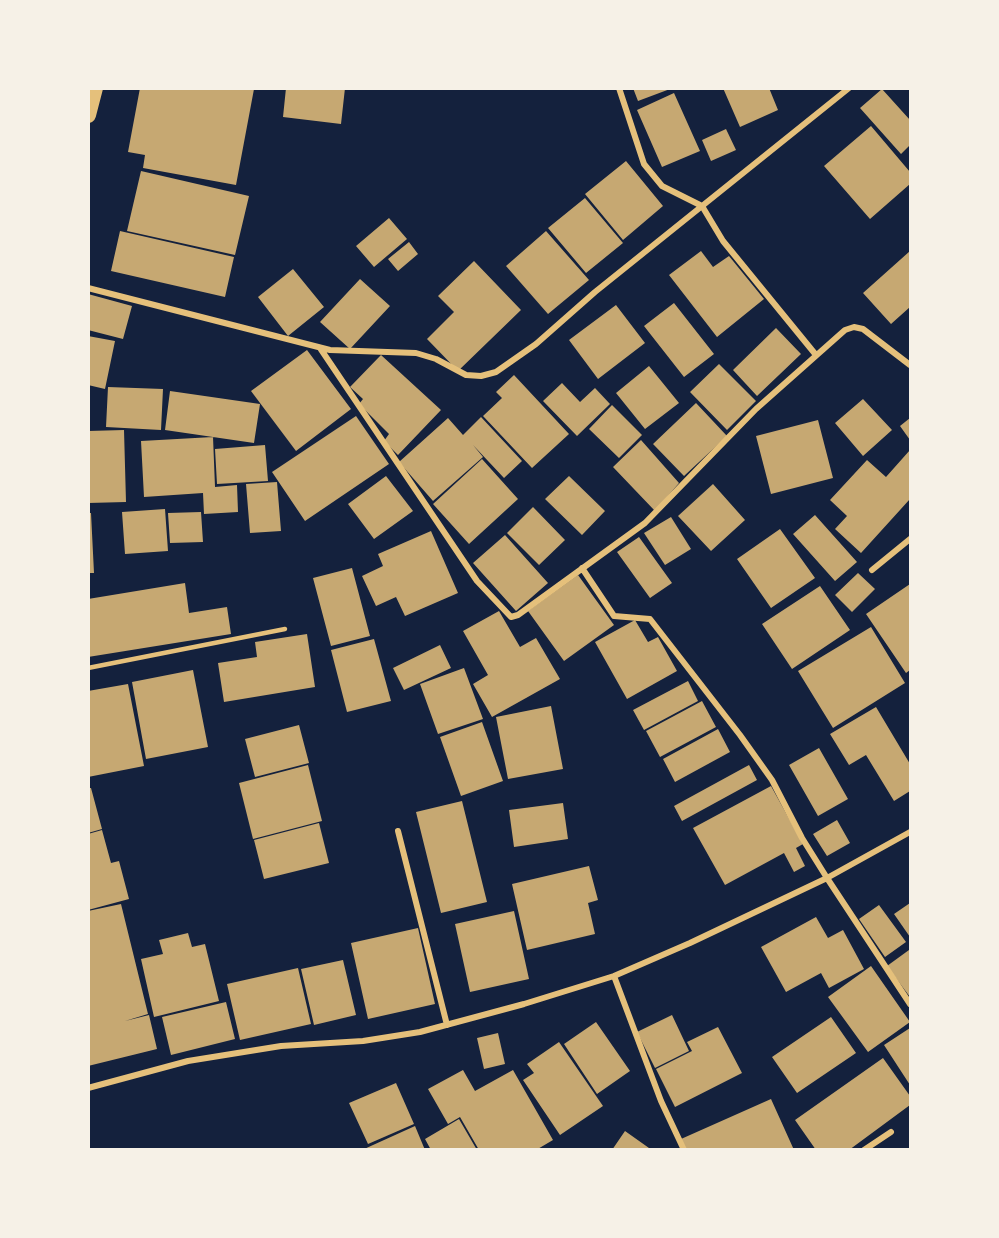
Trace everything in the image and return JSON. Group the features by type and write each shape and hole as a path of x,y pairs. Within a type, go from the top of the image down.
{"highway":[{"path":"88,115 95,88"}],"street":[{"path":"619,88 644,164 662,186 702,207 723,241 816,355"},
{"path":"88,288 319,348 358,353 416,353 473,377 496,372 536,344 595,292 849,88"},
{"path":"319,348 477,581 511,616 518,615 651,517 756,409 845,330 854,327 873,335 910,365"},
{"path":"872,570 910,539"},
{"path":"582,568 614,616 650,619 772,780 802,838 910,1004"},
{"path":"398,831 447,1025"},
{"path":"88,1088 188,1061 281,1046 363,1041 447,1025 614,976 827,878 910,832"},
{"path":"614,976 662,1101 684,1149"},
{"path":"864,1149 891,1132"}],"lane":[{"path":"88,668 285,629"}],"building":[{"path":"140,88 254,89 236,185 143,168 145,155 128,152"},
{"path":"286,88 345,88 341,124 283,117"},
{"path":"633,88 670,88 670,89 638,101"},
{"path":"723,88 769,88 778,110 740,127"},
{"path":"882,89 910,120 910,145 901,154 860,108"},
{"path":"674,93 700,151 662,167 637,110"},
{"path":"871,126 910,172 910,184 870,219 824,166"},
{"path":"726,129 736,150 711,161 702,140"},
{"path":"626,161 663,206 623,240 585,194"},
{"path":"141,171 249,196 235,255 127,231"},
{"path":"585,198 623,243 586,273 548,228"},
{"path":"389,218 407,239 374,267 356,246"},
{"path":"120,231 234,257 225,297 111,271"},
{"path":"546,231 589,280 548,314 506,266"},
{"path":"409,242 418,254 398,271 388,259"},
{"path":"701,251 713,267 729,256 764,299 717,337 669,275"},
{"path":"910,251 910,307 891,324 863,293"},
{"path":"474,261 521,310 458,371 427,339 454,312 438,296"},
{"path":"293,269 324,307 288,336 258,297"},
{"path":"360,279 390,306 350,349 320,322"},
{"path":"88,294 132,306 123,339 88,330"},
{"path":"674,303 714,354 684,377 644,326"},
{"path":"616,305 645,343 598,379 569,340"},
{"path":"776,328 801,354 757,396 733,370"},
{"path":"88,336 115,341 105,389 88,385"},
{"path":"307,350 351,409 296,451 251,391"},
{"path":"381,355 441,410 398,455 384,441 389,434 359,404 363,399 350,387"},
{"path":"719,364 756,401 727,430 690,392"},
{"path":"649,366 679,403 645,429 616,393"},
{"path":"514,375 569,434 532,468 483,416 502,398 496,392"},
{"path":"562,383 580,402 595,388 610,404 577,436 543,401"},
{"path":"108,387 163,389 161,430 106,427"},
{"path":"170,391 260,404 254,443 165,430"},
{"path":"863,399 892,430 863,456 835,423"},
{"path":"696,403 727,436 684,476 653,444"},
{"path":"612,405 642,435 619,458 589,429"},
{"path":"356,416 389,464 305,521 272,472"},
{"path":"481,417 522,461 504,478 473,445 483,457 433,501 399,462 448,418 463,435"},
{"path":"910,418 910,440 900,426"},
{"path":"818,420 833,478 771,494 756,436"},
{"path":"124,430 126,502 88,503 88,431"},
{"path":"213,437 215,487 237,485 238,512 204,514 203,493 144,497 141,441"},
{"path":"641,440 679,483 655,511 613,467"},
{"path":"265,445 268,481 217,484 215,449"},
{"path":"910,450 910,499 861,553 835,529 847,516 830,500 867,460 886,477"},
{"path":"482,459 518,499 469,544 433,504"},
{"path":"386,476 413,511 374,539 348,504"},
{"path":"569,476 605,511 582,535 545,499"},
{"path":"277,482 281,531 250,533 246,484"},
{"path":"713,484 745,520 711,551 678,516"},
{"path":"533,507 565,540 539,565 507,533"},
{"path":"165,509 168,551 125,554 122,512"},
{"path":"201,512 203,542 170,543 168,513"},
{"path":"88,513 91,513 94,573 88,573"},
{"path":"815,515 857,562 835,581 793,534"},
{"path":"671,517 691,549 665,565 644,533"},
{"path":"780,529 815,578 771,608 737,559"},
{"path":"431,531 458,593 405,616 396,597 376,606 362,576 383,566 378,554"},
{"path":"505,535 548,583 516,611 473,563"},
{"path":"639,537 672,583 650,598 617,552"},
{"path":"352,568 370,636 331,646 313,578"},
{"path":"858,573 875,589 852,612 835,595"},
{"path":"578,575 614,625 564,661 528,611"},
{"path":"185,583 189,613 227,607 231,634 88,657 88,599"},
{"path":"910,584 910,670 906,673 866,614"},
{"path":"820,586 850,630 792,669 762,624"},
{"path":"499,611 520,647 536,638 560,679 492,717 473,684 488,675 463,631"},
{"path":"635,620 648,642 658,637 677,671 627,699 595,642"},
{"path":"871,627 905,683 833,728 798,671"},
{"path":"307,634 315,687 224,702 218,663 257,657 255,642"},
{"path":"374,639 391,701 347,712 331,650"},
{"path":"440,645 451,668 404,690 393,668"},
{"path":"464,668 483,719 438,734 420,684"},
{"path":"193,670 208,747 146,759 132,682"},
{"path":"688,681 698,701 644,730 633,710"},
{"path":"128,684 144,766 88,777 88,691"},
{"path":"702,701 716,727 660,757 646,731"},
{"path":"551,706 563,769 508,779 496,717"},
{"path":"876,707 910,764 910,791 894,801 866,755 849,765 830,734"},
{"path":"482,722 503,781 461,796 440,737"},
{"path":"299,725 309,763 255,777 245,739"},
{"path":"718,729 730,752 675,782 663,759"},
{"path":"819,748 848,799 818,816 789,765"},
{"path":"308,765 322,821 253,839 239,783"},
{"path":"749,765 757,780 682,821 674,806"},
{"path":"771,786 803,844 796,848 805,866 794,872 784,853 725,885 693,828"},
{"path":"88,788 91,788 102,829 88,833"},
{"path":"462,801 487,902 441,913 416,812"},
{"path":"563,803 568,839 514,847 509,810"},
{"path":"837,820 850,843 827,856 813,834"},
{"path":"319,823 329,863 264,879 254,840"},
{"path":"102,830 111,863 119,861 129,899 88,910 88,834"},
{"path":"589,866 598,900 588,903 595,934 527,950 512,884"},
{"path":"910,903 910,937 894,914"},
{"path":"121,904 148,1014 125,1021 149,1015 157,1049 88,1066 88,911"},
{"path":"879,905 906,942 885,957 859,919"},
{"path":"514,911 529,979 470,992 455,924"},
{"path":"816,917 828,938 843,930 864,969 829,988 821,973 786,992 761,947"},
{"path":"418,928 435,1004 368,1019 351,943"},
{"path":"188,933 192,947 205,944 219,1001 154,1017 141,959 163,954 159,940"},
{"path":"909,950 910,953 910,997 887,966"},
{"path":"343,960 356,1015 314,1025 301,969"},
{"path":"871,966 910,1022 868,1052 828,997"},
{"path":"298,968 311,1024 240,1040 227,984"},
{"path":"226,1002 235,1039 171,1055 162,1017"},
{"path":"672,1015 689,1051 655,1068 637,1032"},
{"path":"831,1017 856,1053 797,1093 772,1057"},
{"path":"596,1022 630,1071 597,1094 564,1044"},
{"path":"718,1027 742,1073 675,1107 656,1069 692,1051 687,1042"},
{"path":"910,1028 910,1085 884,1045"},
{"path":"498,1033 505,1064 484,1069 477,1038"},
{"path":"559,1042 603,1106 560,1135 523,1080 534,1073 527,1064"},
{"path":"883,1058 910,1096 910,1105 849,1150 816,1150 795,1120"},
{"path":"463,1070 475,1091 513,1070 553,1140 536,1150 479,1150 460,1117 448,1124 428,1089"},
{"path":"396,1083 414,1124 368,1144 349,1103"},
{"path":"771,1099 794,1150 686,1150 681,1139"},
{"path":"459,1119 477,1150 431,1150 425,1139"},
{"path":"415,1126 425,1150 362,1150"},
{"path":"625,1131 649,1148 648,1150 612,1150"}]}
